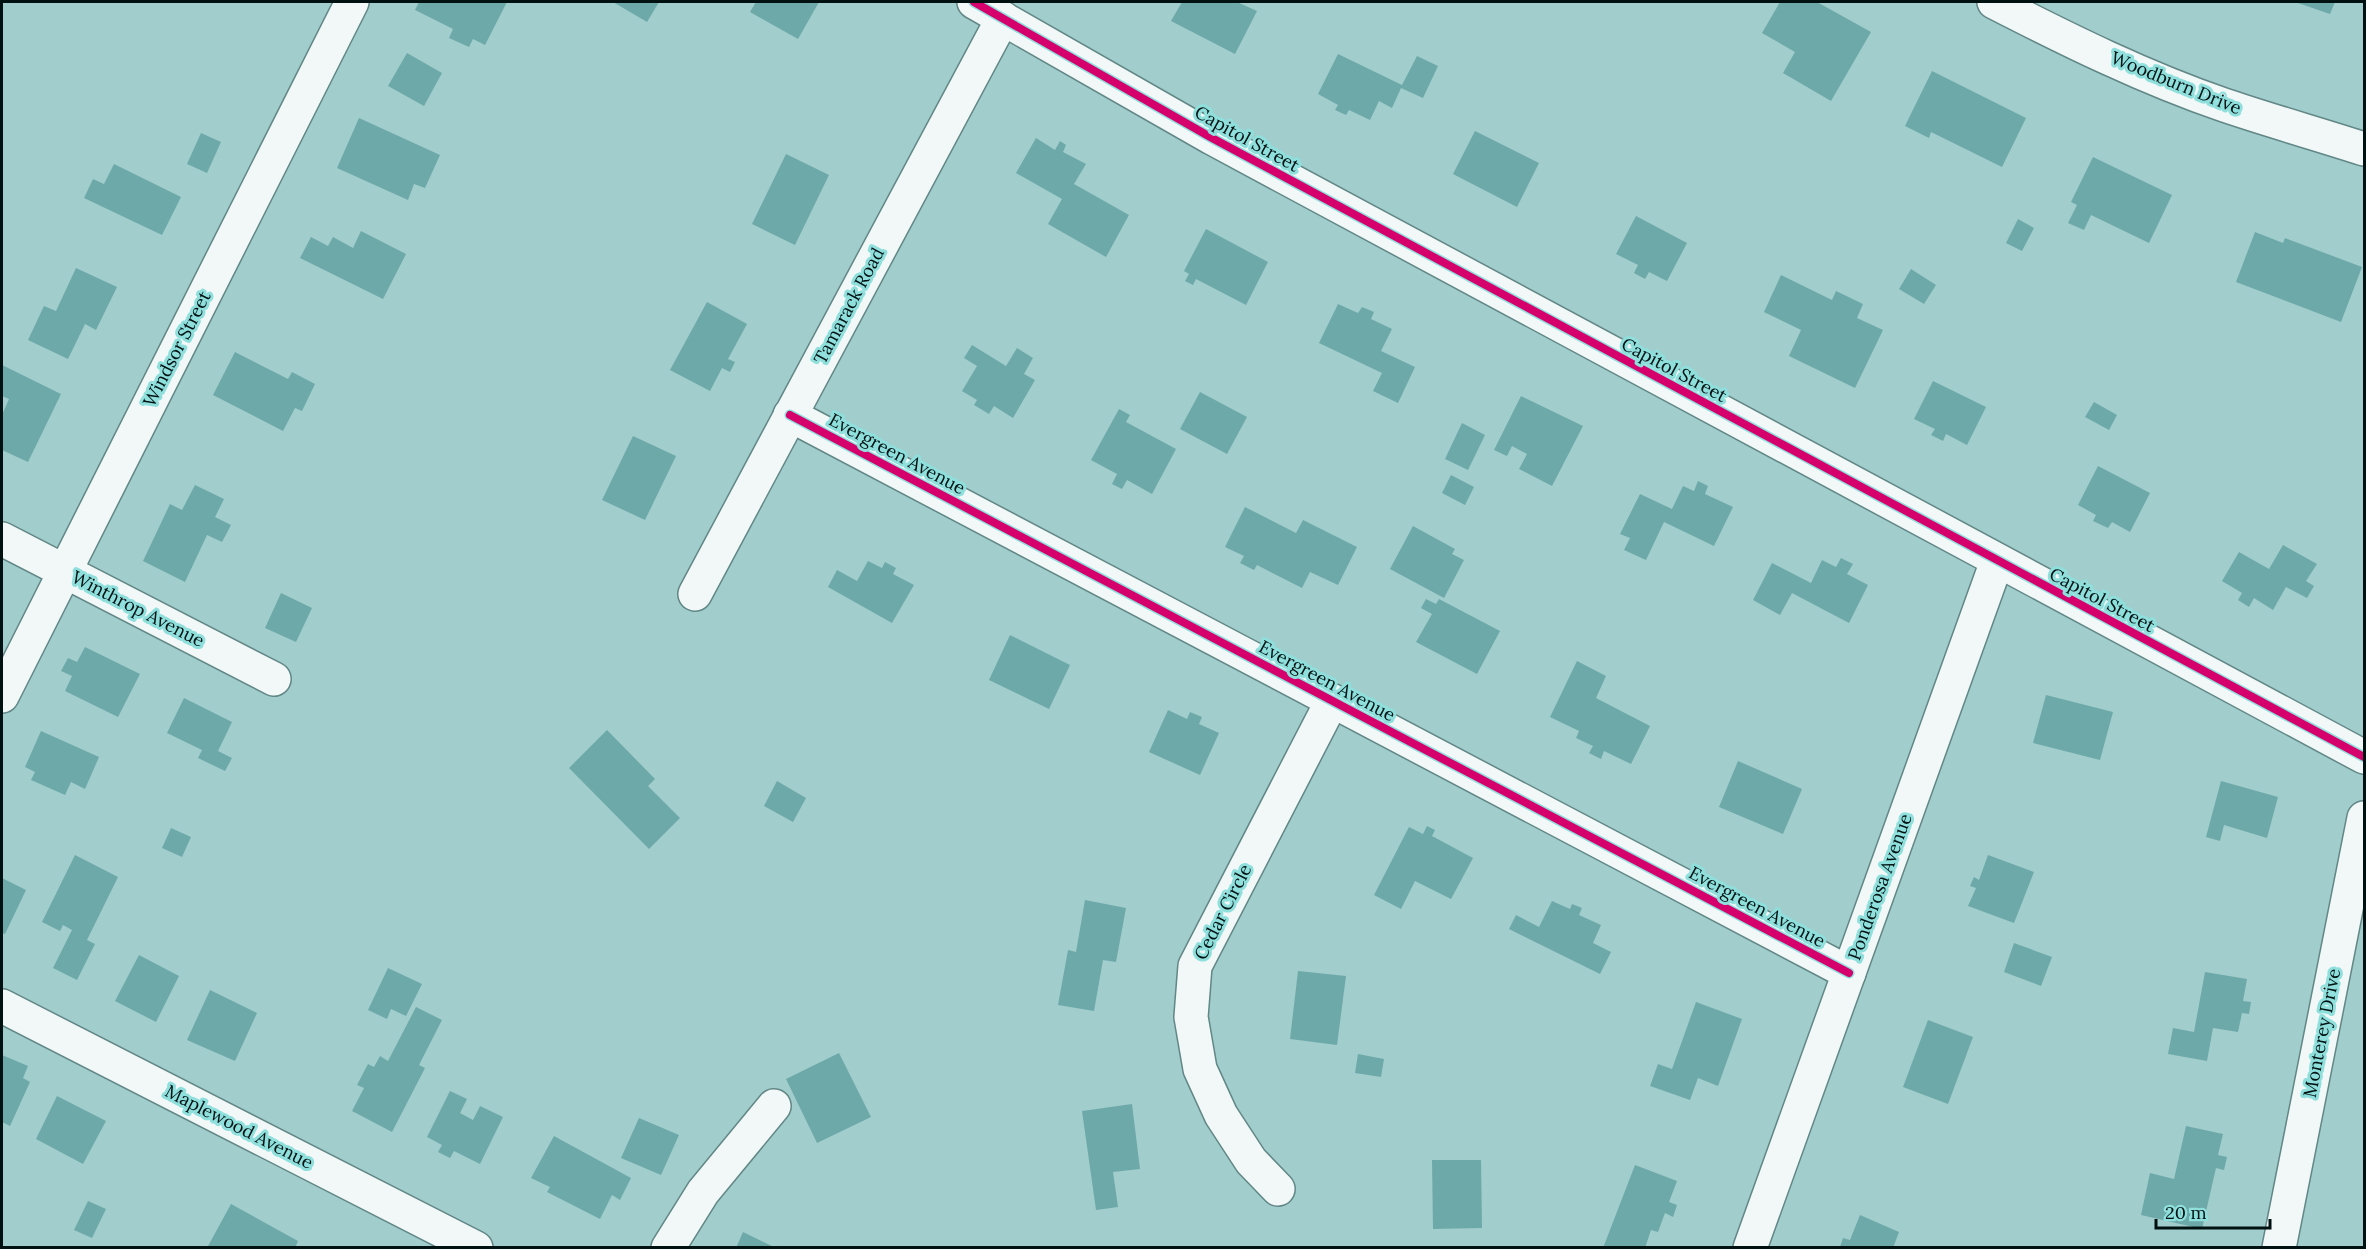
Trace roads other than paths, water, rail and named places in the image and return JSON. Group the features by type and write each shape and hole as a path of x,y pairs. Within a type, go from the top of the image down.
{"street":[{"name":"Windsor Street","path":"2,696 352,2"},
{"name":"Capitol Street","path":"975,2 1212,138 2364,757"},
{"name":"Woodburn Drive","path":"1994,2 2050,31 2224,105 2364,149"},
{"name":"Tamarack Road","path":"695,594 1003,18"},
{"name":"Evergreen Avenue","path":"790,415 1849,973"},
{"name":"Winthrop Avenue","path":"2,539 274,679"},
{"name":"Ponderosa Avenue","path":"1750,1248 1997,561"},
{"name":"Cedar Circle","path":"1278,1189 1251,1161 1221,1115 1200,1069 1191,1017 1195,966 1332,700"},
{"name":"Monterey Drive","path":"2279,1248 2364,818"},
{"name":"Maplewood Avenue","path":"2,1006 476,1248"},
{"path":"668,1248 704,1192 774,1106"}]}
